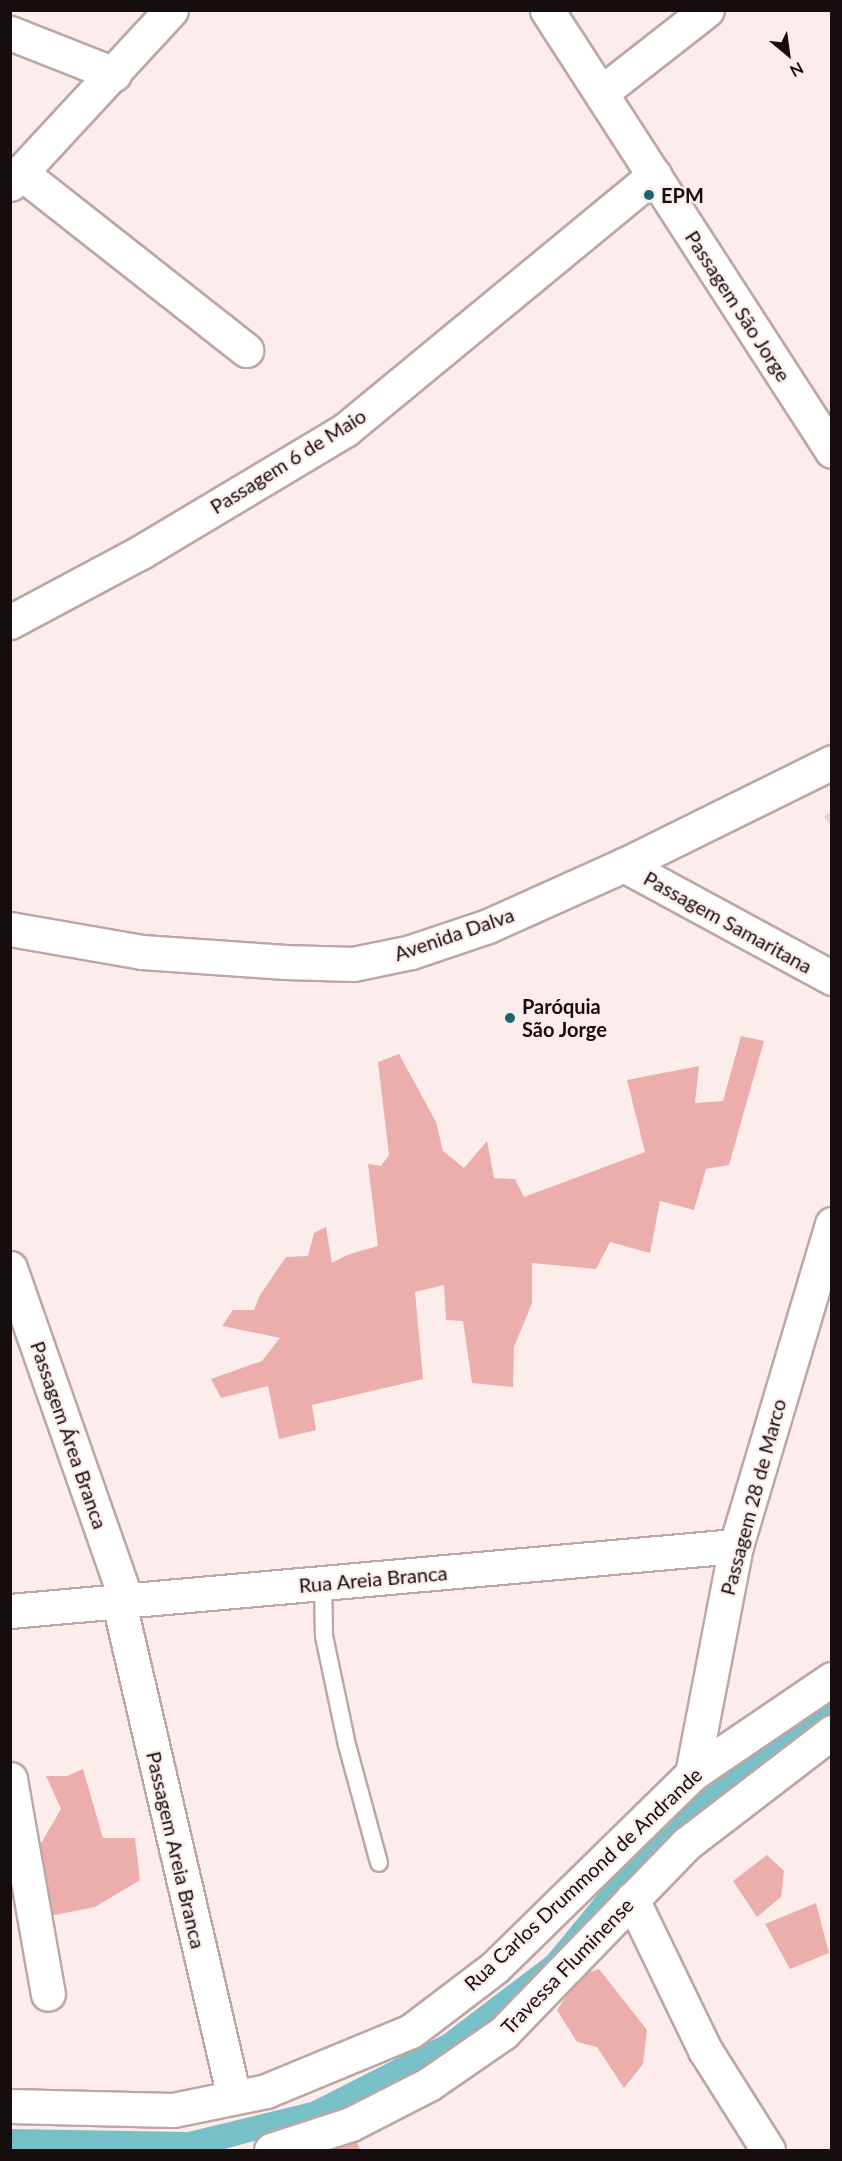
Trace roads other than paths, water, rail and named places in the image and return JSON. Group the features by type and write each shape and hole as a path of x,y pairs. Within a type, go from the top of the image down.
{"street":[{"path":"171,10 15,178 246,350"},
{"name":"Passagem São Jorge","path":"547,10 602,92 831,451"},
{"path":"602,92 706,10"},
{"path":"10,33 114,74"},
{"name":"Passagem 6 de Maio","path":"10,622 141,552 345,430 654,175"},
{"name":"Avenida Dalva","path":"10,929 142,952 286,962 353,963 411,952 488,926 624,865 831,762"},
{"name":"Passagem Samaritana","path":"624,865 831,978"},
{"name":"Passagem 28 de Marco","path":"692,1774 736,1546 831,1224"},
{"name":"Passagem Área Branca","path":"10,1268 123,1603"},
{"name":"Rua Areia Branca","path":"10,1611 123,1603 736,1546"},
{"name":"Passagem Areia Branca","path":"123,1603 234,2097"},
{"name":"Rua Carlos Drummond de Andrande","path":"10,2106 173,2110 266,2091 411,2031 495,1967 692,1774 831,1680"},
{"name":"Travessa Fluminense","path":"271,2151 351,2124 429,2085 503,2033 686,1844 831,1732"},
{"path":"10,1779 48,1994"},
{"path":"632,1899 705,2050 768,2151"},
{"path":"10,2082 58,2106"}],"lane":[{"path":"323,1584 324,1636 347,1745 379,1863"}],"water":[{"path":"831,1694 831,1721 510,2017 414,2080 320,2123 221,2150 11,2150 11,2129 188,2132 311,2102 443,2035 547,1956 655,1825"}],"place":[{"name":"EPM","path":"649,195"},
{"name":"Paróquia São Jorge","path":"510,1018"}]}
